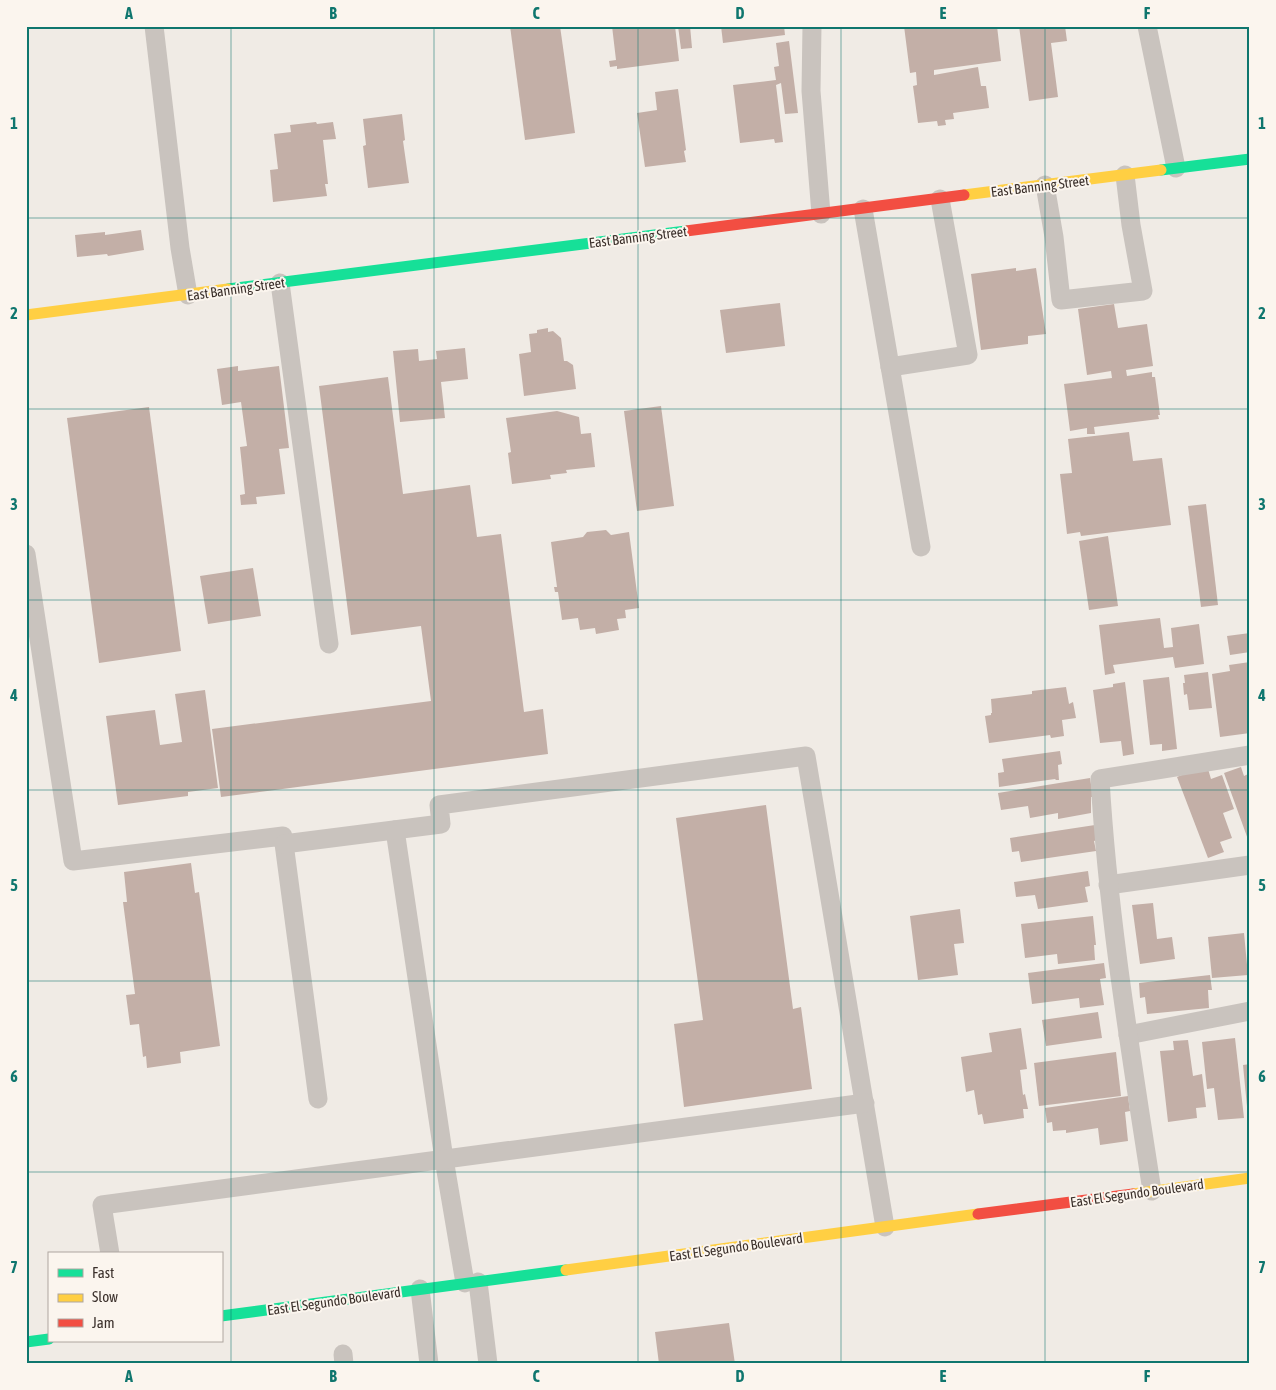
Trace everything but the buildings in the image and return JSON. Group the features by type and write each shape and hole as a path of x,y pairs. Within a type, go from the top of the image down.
{"street":[{"name":"East Banning Street","path":"26,316 1250,159"},
{"name":"East El Segundo Boulevard","path":"222,1316 1250,1178"},
{"path":"26,1342 48,1339"}],"lane":[{"path":"154,26 180,248 188,295"},
{"path":"812,26 811,91 821,214"},
{"path":"1147,26 1176,168"},
{"path":"1045,185 1054,237 1061,300 1143,290 1131,225 1125,175"},
{"path":"890,367 968,355 940,199"},
{"path":"863,209 921,547"},
{"path":"280,283 329,644"},
{"path":"26,554 74,861 284,836 318,1099"},
{"path":"1152,1191 1119,974 1103,840 1100,779 1250,755"},
{"path":"284,844 441,824 440,805 806,756 885,1227"},
{"path":"395,830 444,1159 472,1282 488,1364"},
{"path":"1108,885 1250,865"},
{"path":"1128,1035 1250,1011"},
{"path":"110,1252 102,1205 865,1103"},
{"path":"420,1289 429,1364"}],"traffic: fast":[{"path":"1161,170 1250,159"},
{"path":"228,289 686,231"},
{"path":"222,1316 566,1270"},
{"path":"26,1342 48,1339"}],"traffic: slow":[{"path":"964,195 1161,170"},
{"path":"26,315 228,289"},
{"path":"1133,1194 1250,1178"},
{"path":"566,1270 978,1214"}],"traffic: jam":[{"path":"686,231 964,195"},
{"path":"978,1214 1133,1194"}]}
